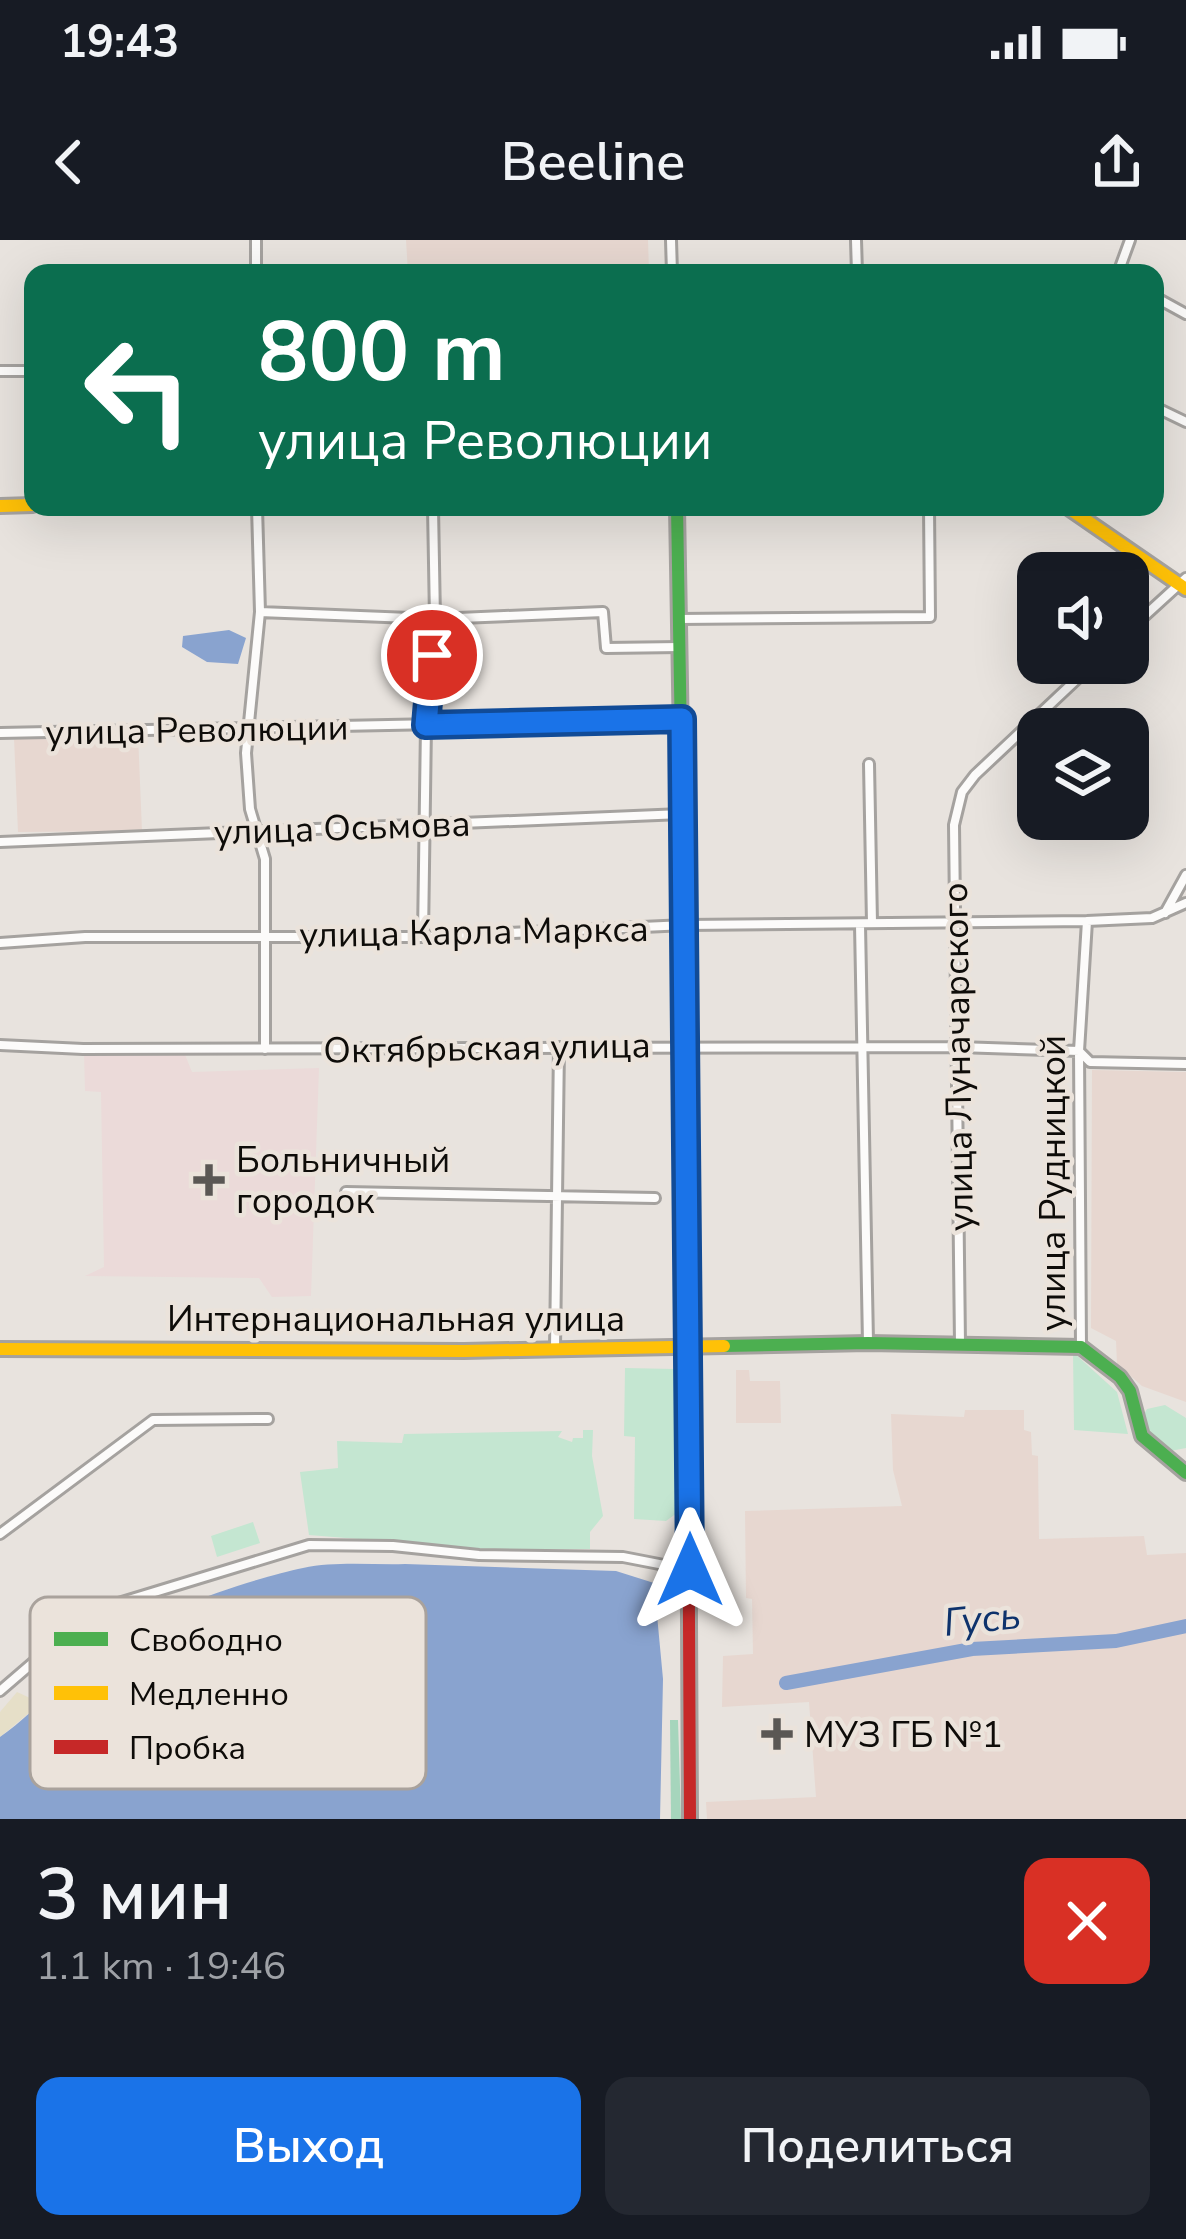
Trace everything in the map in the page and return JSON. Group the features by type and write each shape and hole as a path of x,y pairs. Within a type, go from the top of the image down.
{"street":[{"path":"257,516 260,612 246,728 247,777 265,859 265,1049"},
{"path":"423,937 433,516"},
{"path":"677,516 686,925 690,1819"},
{"path":"680,620 930,617 929,516"},
{"path":"1081,516 1184,584 1149,613"},
{"path":"260,612 434,620 603,612 606,648 680,647"},
{"name":"улица Луначарского","path":"960,1344 954,825 962,792 975,775 1072,684"},
{"name":"улица Революции","path":"0,733 682,719"},
{"path":"869,764 872,923"},
{"name":"улица Осьмова","path":"0,842 684,814"},
{"path":"1164,914 1186,875"},
{"path":"1164,914 1186,903"},
{"name":"улица Карла Маркса","path":"0,943 85,937 423,937 686,925 1087,921 1164,914"},
{"name":"улица Рудницкой","path":"1087,921 1079,1052 1081,1347 1120,1377 1130,1391 1142,1436 1186,1473"},
{"path":"860,925 868,1343"},
{"name":"Октябрьская улица","path":"0,1045 958,1047 1079,1052 1090,1062 1186,1064"},
{"path":"555,1348 559,1047"},
{"path":"346,1192 656,1198"},
{"name":"Интернациональная улица","path":"0,1348 868,1343 1081,1347"},
{"path":"1,1531 153,1420 268,1419"},
{"path":"138,1597 309,1545 623,1557 690,1570"},
{"path":"0,1691 30,1665"}],"shaded area":[{"path":"406,240 648,240 649,264 407,264"},
{"path":"138,734 142,831 18,832 14,738"},
{"name":"Больничный городок","path":"184,1052 192,1072 319,1068 311,1296 272,1297 259,1278 85,1276 104,1267 101,1092 85,1091 84,1053"},
{"path":"1092,1070 1186,1072 1186,1402 1142,1386 1117,1364 1116,1341 1091,1328"},
{"path":"736,1370 749,1370 750,1381 780,1381 781,1423 736,1423"},
{"path":"965,1410 1024,1410 1024,1430 1031,1432 1032,1455 1038,1456 1039,1539 1144,1536 1147,1555 1186,1553 1186,1819 707,1819 706,1802 816,1797 809,1702 722,1707 723,1656 753,1654 752,1599 746,1598 745,1511 902,1506 893,1470 891,1414 964,1417"}],"green space":[{"path":"1073,1352 1117,1392 1128,1434 1074,1430"},
{"path":"625,1368 676,1369 677,1513 666,1521 634,1519 635,1437 624,1436"},
{"path":"1165,1405 1186,1418 1186,1448 1165,1452 1146,1430 1143,1416 1147,1409"},
{"path":"583,1430 593,1430 592,1456 603,1516 590,1532 590,1549 441,1550 309,1535 300,1472 338,1468 337,1441 402,1443 404,1434 562,1431 558,1437 572,1442 583,1438"},
{"path":"253,1522 260,1543 217,1557 211,1536"},
{"path":"670,1720 678,1720 681,1819 671,1819"}],"sand":[{"path":"17,1692 30,1698 30,1712 0,1737 0,1712"}],"water":[{"path":"229,630 246,638 238,664 207,662 182,647 183,636"},
{"path":"328,1565 616,1571 654,1583 663,1679 660,1819 0,1819 0,1737 30,1713 30,1789 426,1789 426,1597 207,1597 284,1572"}],"waterway":[{"name":"Гусь","path":"786,1683 972,1649 1116,1641 1186,1626"}],"traffic: fast":[{"path":"677,516 686,1036"},
{"path":"724,1346 1081,1347 1120,1377 1130,1391 1142,1436 1186,1473"}],"traffic: slow":[{"path":"0,506 24,505"},
{"path":"1080,516 1186,589"},
{"path":"0,1349 464,1351 724,1346"}],"traffic: jam":[{"path":"686,1036 690,1819"}],"place":[{"name":"Больничный городок","path":"209,1180"},
{"name":"МУЗ ГБ №1","path":"777,1734"}],"route":[{"path":"432,655 426,725 682,719 690,1570"}]}
